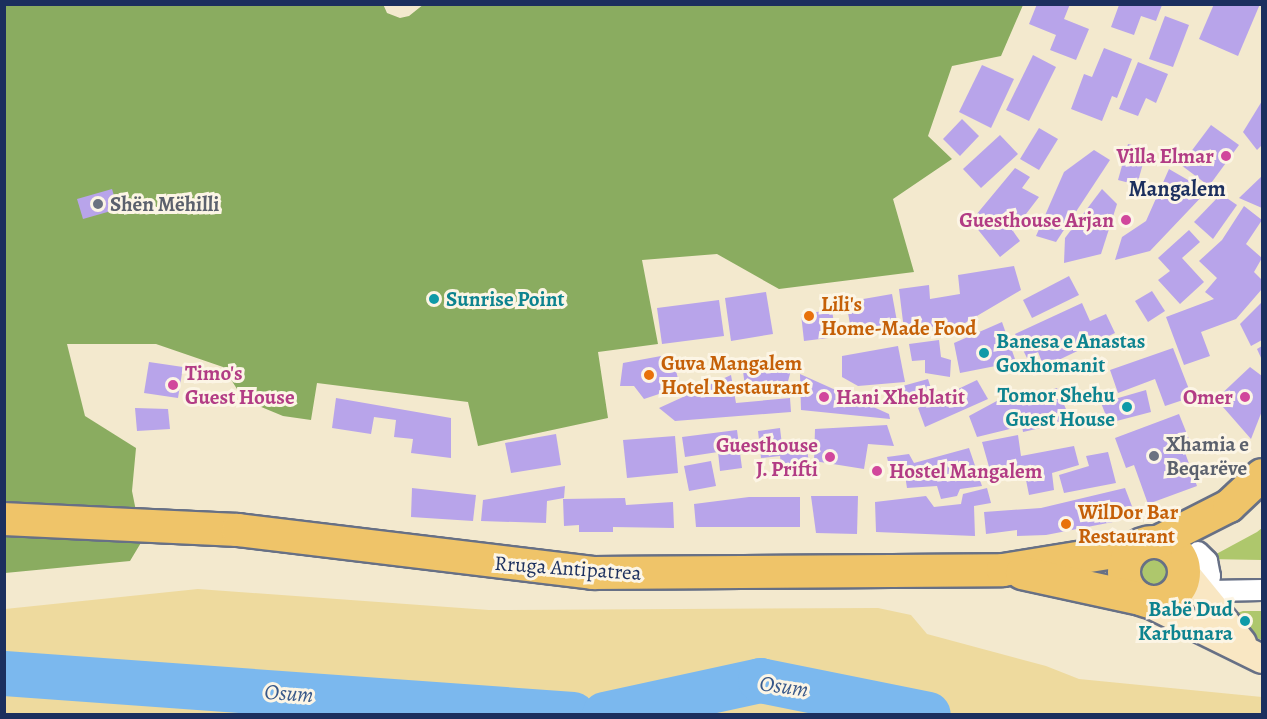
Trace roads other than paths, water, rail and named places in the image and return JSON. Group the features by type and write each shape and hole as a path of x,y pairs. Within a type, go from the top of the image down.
{"main road":[{"name":"Rruga Antipatrea","path":"4,519 238,530 593,573 1003,570 1146,545 1228,506 1263,475"},
{"path":"1199,588 1228,506"},
{"path":"1199,588 1140,599 1132,593 1123,576 1124,566 1146,545 1172,547 1199,588 1257,656"},
{"path":"1003,570 1149,602 1167,600 1181,586 1199,588"}],"street":[{"path":"1199,588 1263,591"}],"waterway":[{"name":"Osum","path":"4,673 573,714"},
{"name":"Osum","path":"604,714 760,680 928,714"}],"place":[{"name":"Villa Elmar","path":"1226,156"},
{"name":"Shën Mëhilli","path":"98,204"},
{"name":"Guesthouse Arjan","path":"1126,220"},
{"name":"Sunrise Point","path":"434,299"},
{"name":"Lili's Home-Made Food","path":"809,316"},
{"name":"Banesa e Anastas Goxhomanit","path":"984,353"},
{"name":"Guva Mangalem Hotel Restaurant","path":"649,375"},
{"name":"Timo's Guest House","path":"173,385"},
{"name":"Hani Xheblatit","path":"824,397"},
{"name":"Omer","path":"1245,397"},
{"name":"Tomor Shehu Guest House","path":"1127,407"},
{"name":"Xhamia e Beqarëve","path":"1154,456"},
{"name":"Guesthouse J. Prifti","path":"830,457"},
{"name":"Hostel Mangalem","path":"877,471"},
{"name":"WilDor Bar Restaurant","path":"1066,524"},
{"name":"Babë Dud Karbunara","path":"1245,621"}],"district":[{"name":"Mangalem","path":"1177,190"}]}
